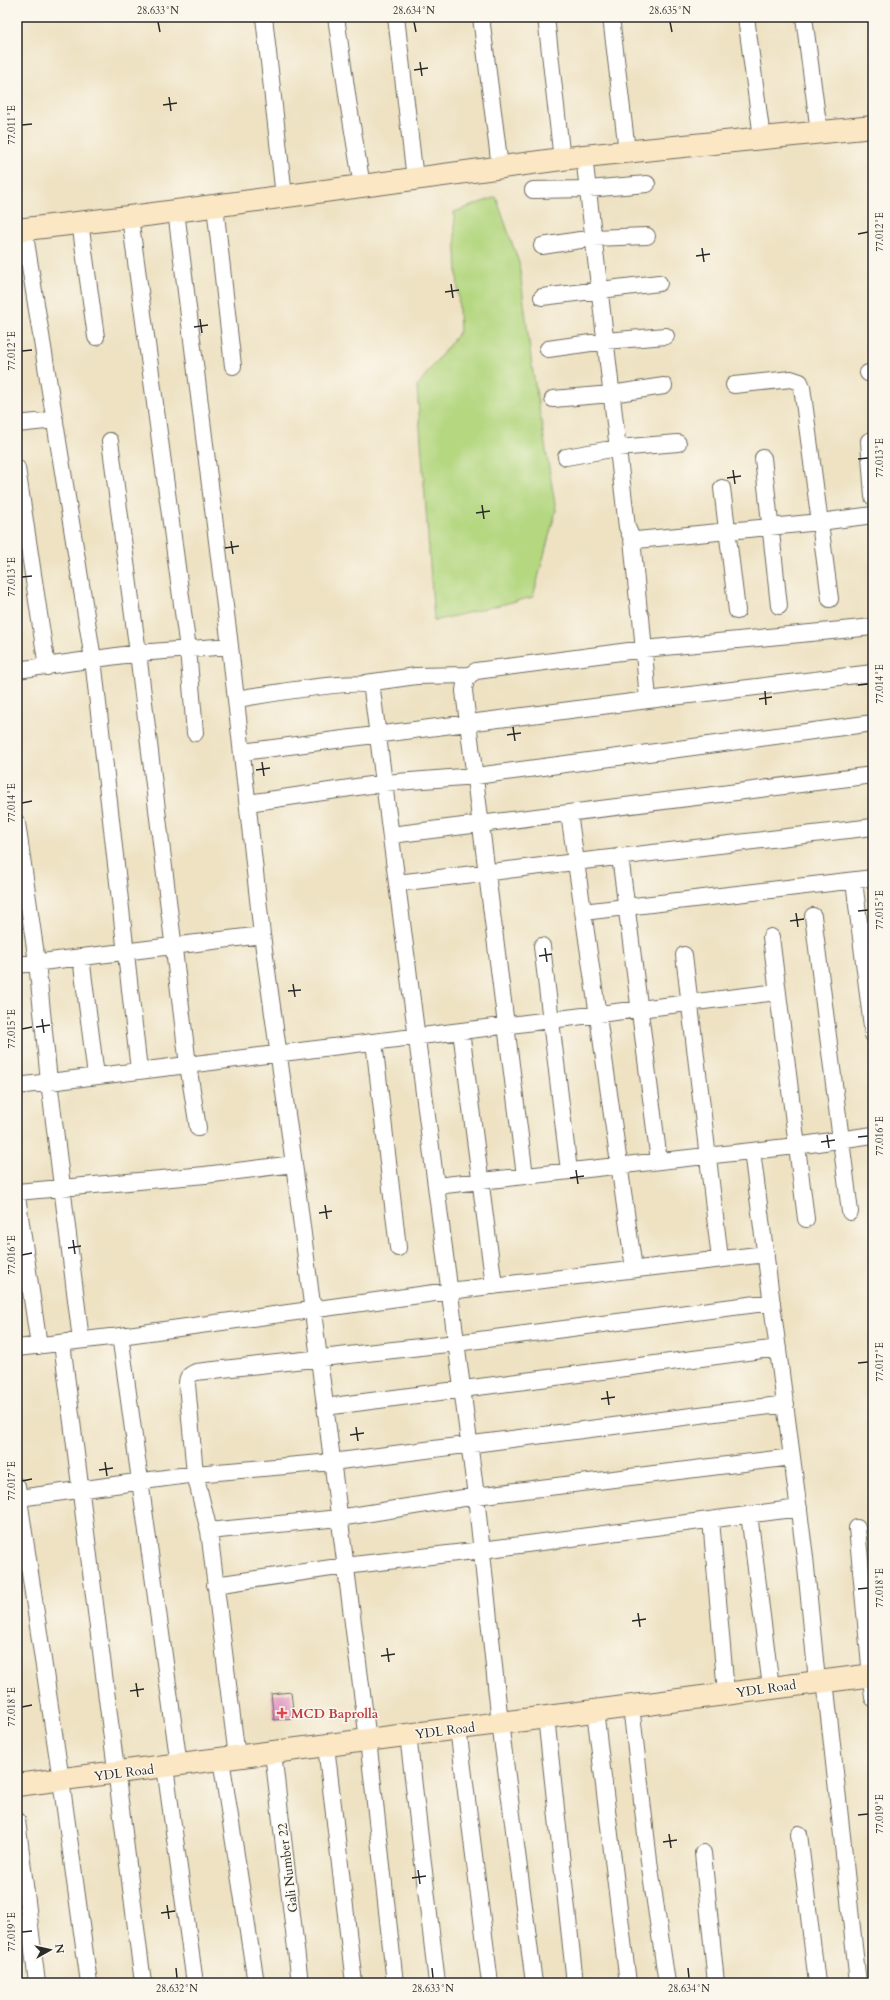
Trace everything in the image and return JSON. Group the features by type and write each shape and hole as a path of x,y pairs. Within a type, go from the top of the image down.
{"street":[{"path":"264,17 284,196"},
{"path":"336,17 362,186"},
{"path":"396,17 415,179"},
{"path":"481,17 500,167"},
{"path":"546,17 562,160"},
{"path":"611,17 627,151"},
{"path":"746,17 762,138"},
{"path":"804,17 818,132"},
{"path":"140,1070 93,659 55,420 21,230 215,206 584,156 873,127"},
{"path":"584,156 617,448 627,527 632,538 648,700"},
{"path":"533,190 588,189 647,184"},
{"path":"215,206 233,366"},
{"path":"176,211 230,646 262,935 294,1164 368,1740 394,1983"},
{"path":"130,217 188,649 196,733"},
{"path":"80,222 96,337"},
{"path":"542,246 593,238 647,236"},
{"path":"542,297 599,292 659,284"},
{"path":"548,349 605,341 666,336"},
{"path":"734,384 791,378 800,382 802,387 830,599"},
{"path":"554,400 611,394 664,386"},
{"path":"17,424 55,420"},
{"path":"110,441 138,653 188,1065 198,1128"},
{"path":"869,441 873,497"},
{"path":"566,457 617,448 678,443"},
{"path":"763,458 779,606"},
{"path":"17,468 47,667"},
{"path":"722,488 726,532 737,611"},
{"path":"632,538 638,540 726,532 873,515"},
{"path":"236,699 319,686 366,683 416,676 468,675 476,671 644,649 873,627"},
{"path":"17,670 47,667 138,653 230,646"},
{"path":"242,752 873,673"},
{"path":"468,675 464,691 476,776 486,872 525,1176"},
{"path":"366,683 372,690 417,1036 476,1496 500,1723 534,1983"},
{"path":"248,804 384,783 476,776 873,723"},
{"path":"391,835 873,776"},
{"path":"569,813 618,1166 634,1269"},
{"path":"17,823 37,962 49,1081 81,1340"},
{"path":"397,884 576,861 873,827"},
{"path":"620,856 660,1161"},
{"path":"583,912 873,878"},
{"path":"854,881 873,1035"},
{"path":"813,916 850,1212"},
{"path":"17,964 262,935"},
{"path":"771,937 806,1219"},
{"path":"542,946 569,1171"},
{"path":"684,955 688,1003 720,1259"},
{"path":"81,957 96,1076"},
{"path":"17,1086 777,992"},
{"path":"461,1031 494,1286"},
{"path":"374,1042 398,1248"},
{"path":"436,1186 796,1146 873,1135"},
{"path":"752,1151 786,1404 858,1983"},
{"path":"17,1192 294,1164"},
{"path":"17,1196 39,1346"},
{"path":"17,1348 113,1337 449,1291 766,1254"},
{"path":"256,1983 229,1758 215,1585 208,1531 195,1474 187,1384 187,1379 190,1374 196,1372 456,1343 772,1302"},
{"path":"113,1337 117,1338 121,1342 123,1350 172,1766 194,1983"},
{"path":"62,1343 143,1983"},
{"path":"325,1407 778,1348"},
{"path":"89,1983 61,1780 18,1492 81,1490 195,1474 332,1462 786,1404"},
{"path":"208,1531 339,1518 476,1496 792,1457"},
{"path":"215,1585 345,1566 482,1550 799,1508"},
{"path":"749,1514 771,1687"},
{"path":"711,1520 726,1693"},
{"path":"857,1528 873,1698"},
{"name":"YDL Road","path":"17,1786 871,1675"},
{"path":"631,1706 649,1861 667,1983"},
{"path":"595,1710 628,1983"},
{"path":"546,1717 575,1983"},
{"path":"458,1728 490,1983"},
{"path":"408,1735 437,1983"},
{"path":"326,1746 354,1983"},
{"name":"Gali Number 22","path":"274,1752 300,1983"},
{"path":"17,1820 37,1983"},
{"path":"799,1834 817,1983"},
{"path":"703,1853 716,1983"}],"green space":[{"path":"496,197 519,263 532,366 556,510 533,597 434,621 417,386 460,331 454,212"}],"building":[{"path":"291,1692 294,1718 274,1720 271,1694"}],"place":[{"name":"MCD Baprolla","path":"282,1713"}]}
